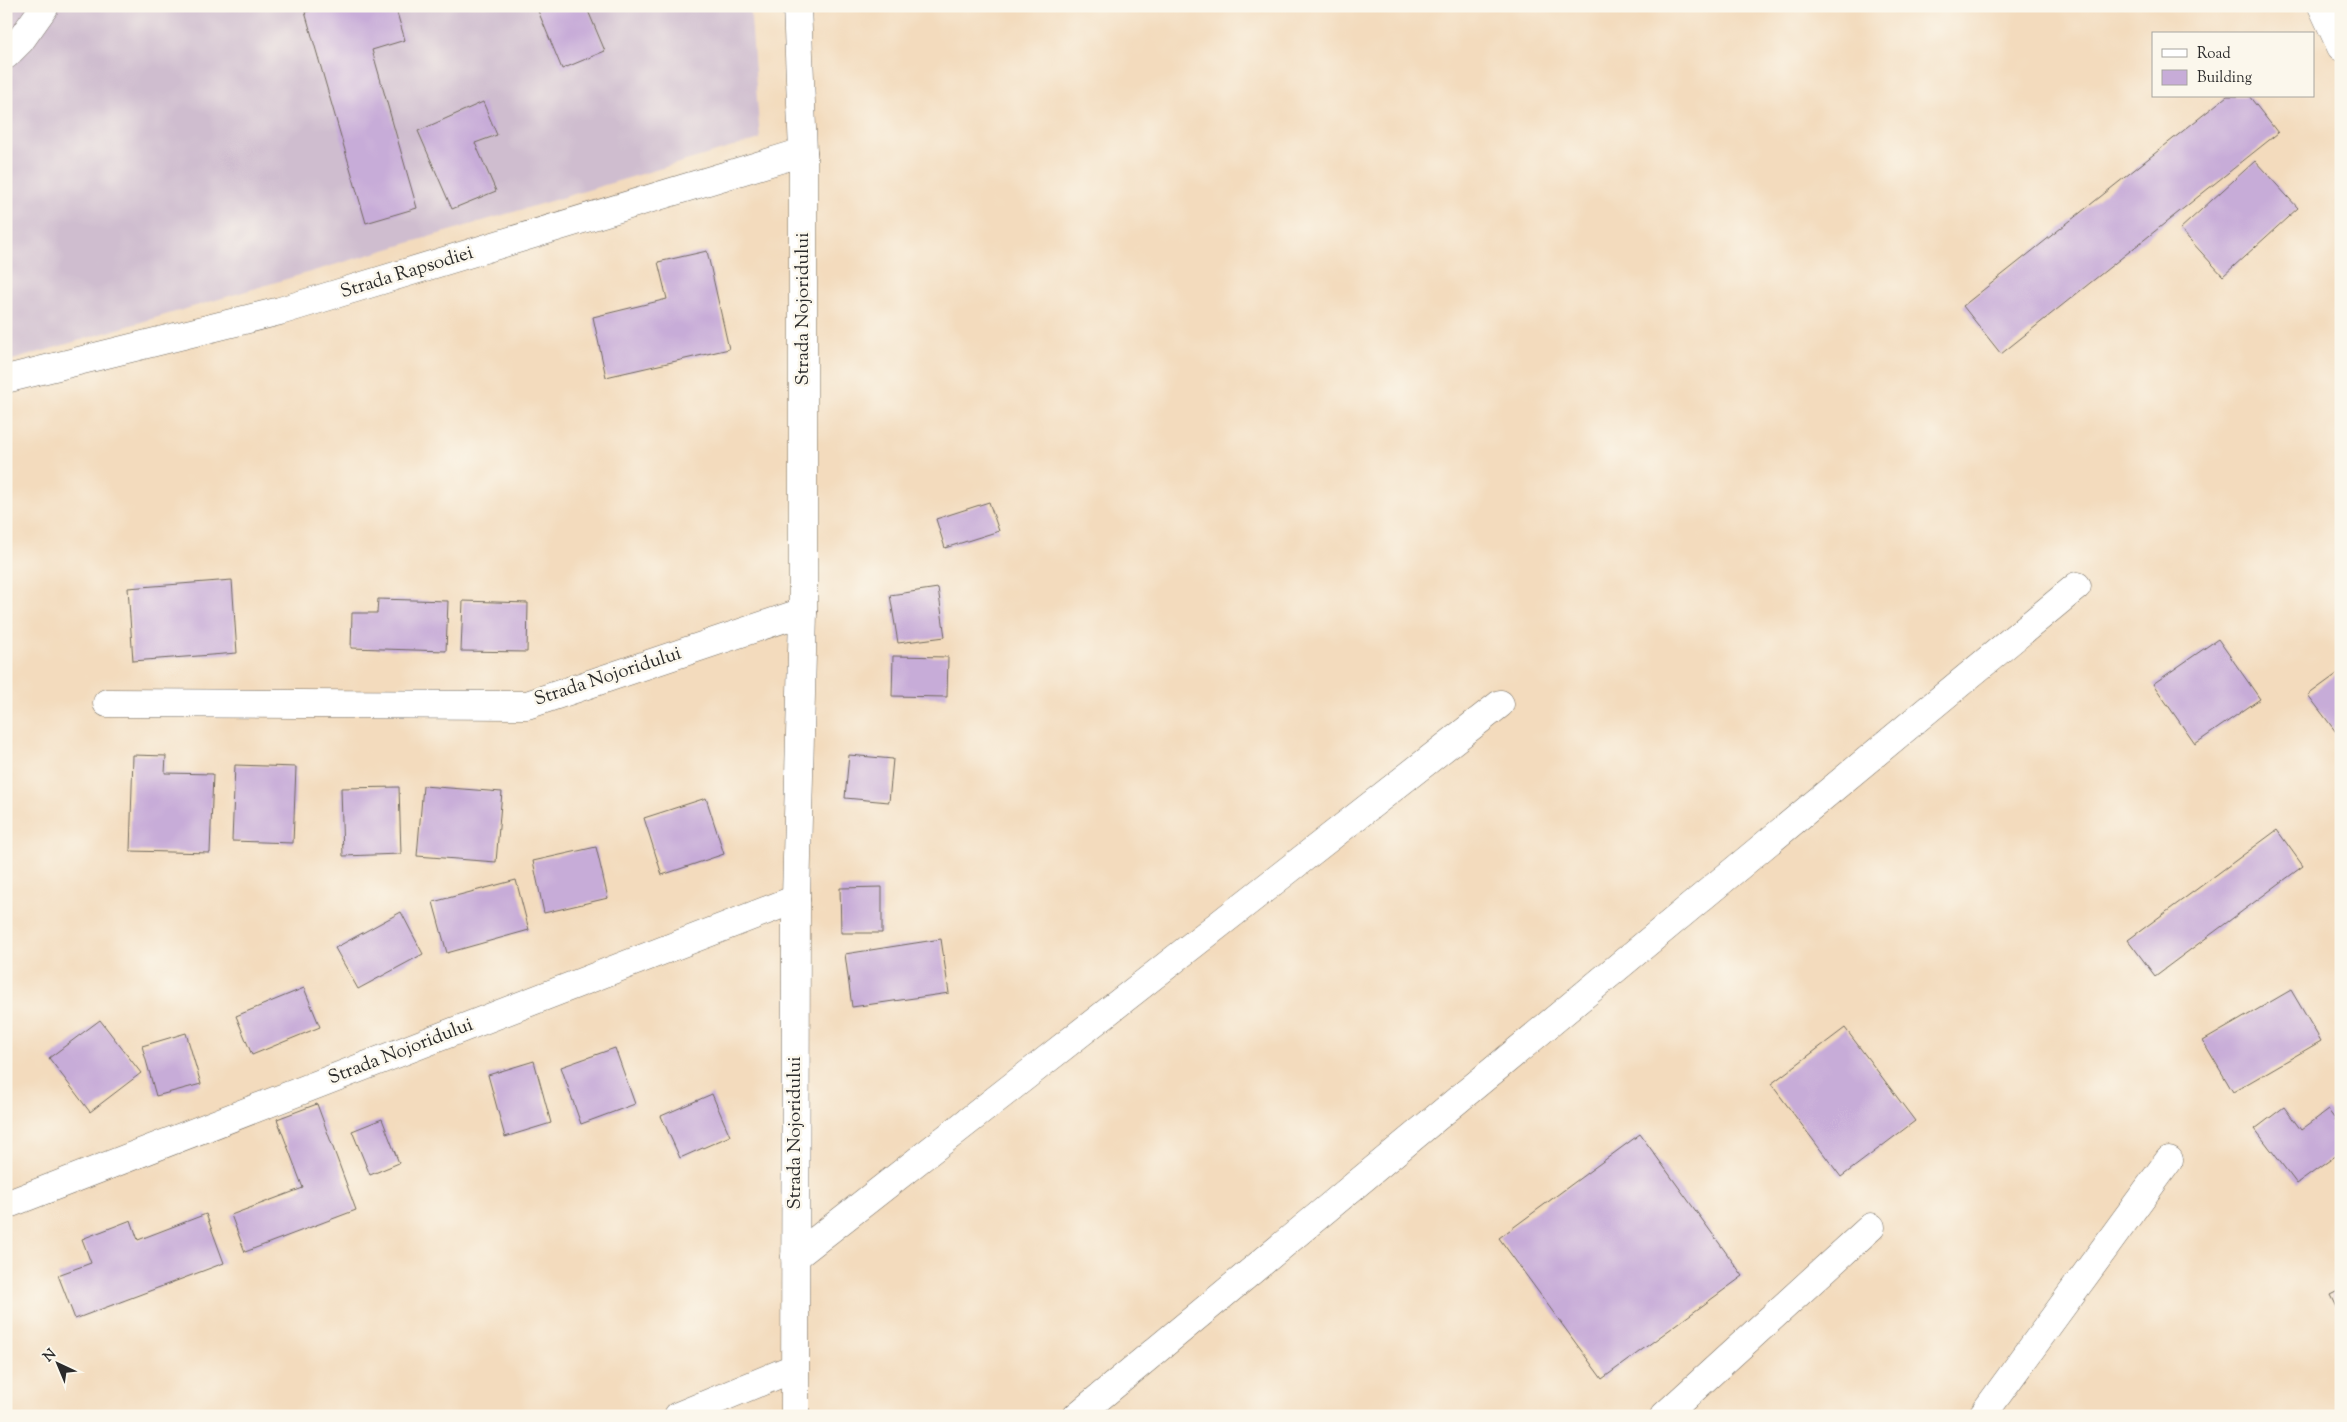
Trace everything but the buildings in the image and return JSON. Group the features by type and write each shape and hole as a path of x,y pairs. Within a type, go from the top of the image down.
{"street":[{"path":"6,55 20,42 45,6"},
{"name":"Strada Nojoridului","path":"795,1416 796,899 803,612 803,152 797,6"},
{"path":"2322,6 2341,47"},
{"name":"Strada Rapsodiei","path":"6,380 280,311 803,152"},
{"path":"1077,1416 2077,586"},
{"name":"Strada Nojoridului","path":"107,703 527,705 803,612"},
{"path":"795,1257 1500,704"},
{"name":"Strada Nojoridului","path":"6,1205 796,899"},
{"path":"1982,1416 2169,1160"},
{"path":"1664,1416 1871,1227"},
{"path":"678,1416 794,1368"}],"shaded area":[{"path":"6,6 750,6 760,139 6,362"}]}
